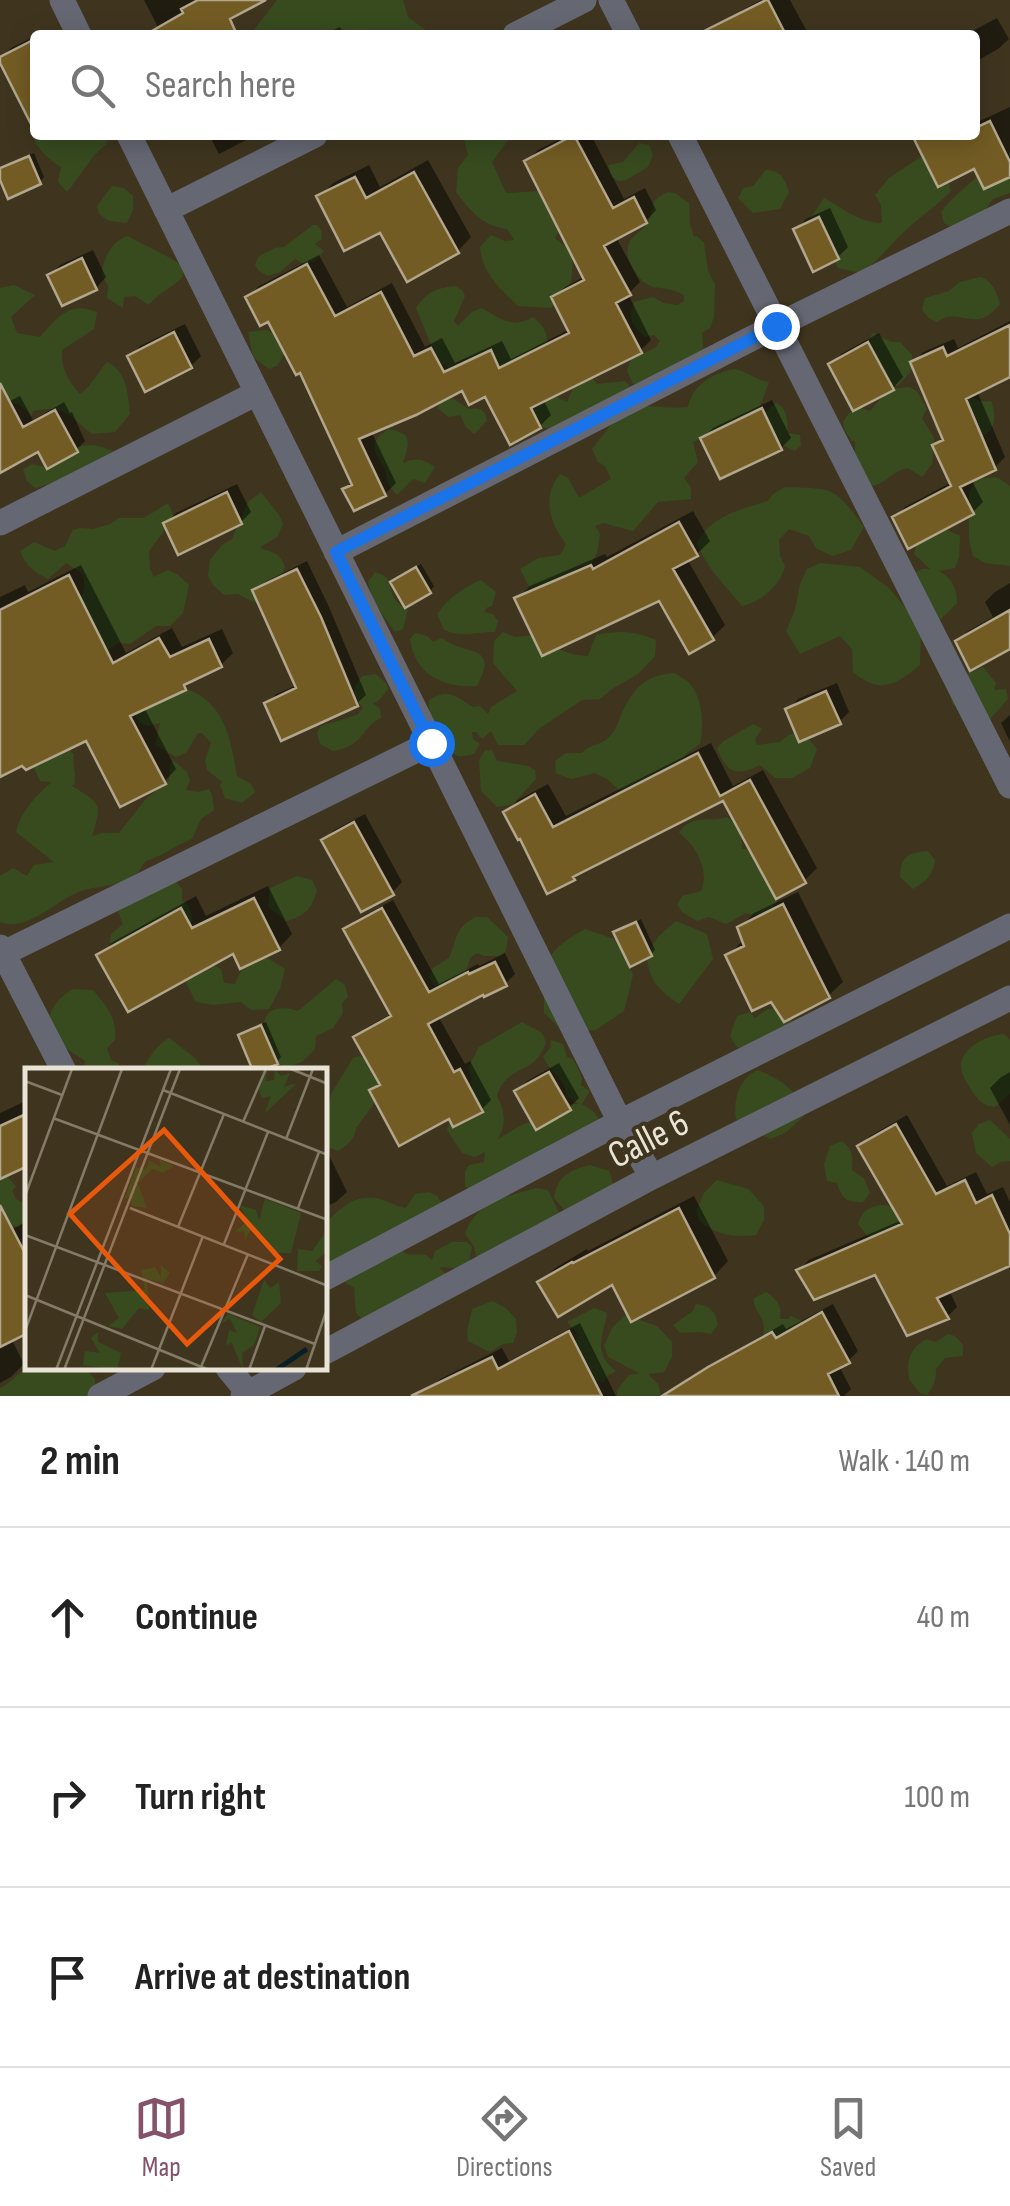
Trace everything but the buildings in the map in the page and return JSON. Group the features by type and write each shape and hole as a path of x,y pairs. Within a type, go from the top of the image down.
{"street":[{"path":"62,0 77,30"},
{"path":"524,30 584,0"},
{"path":"611,0 626,30"},
{"path":"131,140 620,1122 652,1177"},
{"path":"166,210 305,140"},
{"path":"683,140 1010,786"},
{"path":"336,552 776,326 1010,211"},
{"path":"0,523 257,393"},
{"path":"62,1068 1,951 431,743"},
{"name":"Calle 6","path":"328,1276 620,1122 1010,926"},
{"name":"Calle 6","path":"328,1350 652,1177 1010,998"},
{"path":"100,1396 146,1371"},
{"path":"230,1371 248,1395 289,1371"}],"green space":[{"path":"277,0 403,0 408,17 426,30 254,30"},
{"path":"34,140 107,140 67,192 58,182 61,167"},
{"path":"464,140 508,140 492,162 506,193 539,191 560,210 562,226 555,238 570,254 572,273 567,293 551,308 518,306 488,273 480,247 491,235 514,240 507,229 477,216 456,192 458,168 468,155"},
{"path":"639,143 649,145 653,155 648,167 618,181 611,176 608,165 623,162"},
{"path":"1010,153 1010,193 993,199 970,231 944,223 941,212 948,203 977,177 992,178"},
{"path":"922,156 945,170 951,191 861,273 838,268 808,222 824,198 858,218 882,223 881,205 875,195 889,178"},
{"path":"766,170 779,174 789,192 780,209 753,213 738,198 743,188 753,186"},
{"path":"112,186 124,188 133,196 133,210 127,223 109,221 99,214 97,206"},
{"path":"668,192 689,203 694,237 704,243 708,271 715,284 714,317 710,328 702,333 704,354 645,393 633,384 627,371 631,359 655,348 660,341 654,335 645,337 634,325 634,302 653,297 677,305 684,301 684,295 643,282 631,265 628,250 632,239 650,219 654,202"},
{"path":"313,225 321,230 322,239 315,244 324,251 315,261 304,264 295,259 280,272 268,276 259,271 255,265 258,257 284,247"},
{"path":"128,236 182,266 183,276 149,305 135,296 124,297 123,308 107,298 108,286 101,274 109,251"},
{"path":"980,277 991,284 1000,304 983,318 954,317 937,322 922,310 925,298"},
{"path":"14,285 35,295 11,317 17,333 40,337 64,313 78,308 97,312 94,329 62,350 63,363 80,394 107,362 119,371 130,414 115,432 92,434 59,410 33,411 32,416 18,404 0,399 0,288"},
{"path":"455,286 465,296 454,321 458,326 482,308 513,323 533,317 544,330 547,355 514,388 477,359 459,361 449,368 438,362 416,308 432,292"},
{"path":"267,330 280,339 284,354 277,366 269,369 253,357 248,332"},
{"path":"873,333 900,342 912,355 913,369 898,386 888,385 865,344"},
{"path":"735,369 769,382 759,409 693,442 698,462 684,478 691,488 691,499 658,502 633,531 603,523 595,526 600,534 591,565 578,568 534,596 520,569 538,558 560,555 566,544 550,509 554,482 560,474 568,478 579,498 611,479 592,449 619,414 545,428 531,405 545,391 567,402 573,388 592,378 597,384 625,381 639,396 641,406 688,407 694,392 705,381"},
{"path":"909,387 917,391 927,409 922,418 934,438 932,464 922,477 908,468 873,486 857,467 855,441 845,431 843,422 849,413 860,408 870,411 889,389"},
{"path":"965,397 991,401 991,428 973,440 949,439 935,427 936,410"},
{"path":"452,398 485,414 487,421 474,434 460,415 448,417 438,408 441,402"},
{"path":"776,403 785,412 788,433 800,435 801,446 794,451 774,440 764,413"},
{"path":"389,429 408,440 403,463 420,460 435,467 425,483 413,479 397,495 374,448 377,438"},
{"path":"95,445 117,452 58,482 35,488 27,481 23,469 32,464 47,468 68,450"},
{"path":"997,477 1010,486 1010,566 985,563 973,556 969,540 969,492 977,479"},
{"path":"785,487 832,492 864,527 851,550 832,556 816,548 809,536 789,529 779,540 785,566 779,580 763,597 742,606 711,569 697,544 718,520 768,501"},
{"path":"261,492 283,524 277,537 261,549 276,554 285,567 260,605 238,594 224,595 208,576 210,560 232,539 248,502"},
{"path":"168,503 172,520 149,551 150,569 154,577 168,570 189,585 183,613 170,626 156,626 130,644 101,648 75,603 84,590 83,574 66,563 48,579 31,568 20,551 34,542 55,551 65,546 73,530 93,529 119,518 144,518"},
{"path":"937,525 960,536 955,568 939,571 953,584 957,603 937,623 911,575 930,569 914,554 916,545"},
{"path":"820,563 860,567 889,588 921,627 920,665 895,682 880,685 853,672 852,649 840,636 800,654 786,631 807,569"},
{"path":"375,572 386,577 396,601 408,610 403,629 395,632 373,601 368,582"},
{"path":"481,580 496,592 492,606 484,612 493,614 498,621 495,632 464,634 444,630 437,614 456,594"},
{"path":"503,632 515,637 537,635 561,650 588,656 596,635 634,633 656,640 655,656 638,674 600,699 582,700 540,728 524,745 498,745 491,731 482,739 472,732 473,739 480,744 474,754 458,756 436,732 429,700 442,694 452,695 473,707 480,706 488,714 491,707 517,691 493,663 494,641"},
{"path":"415,633 433,642 442,638 482,656 483,672 477,686 442,682 424,670 410,639"},
{"path":"983,667 996,683 994,690 1006,689 1008,699 989,720 966,719 952,703 949,691 962,676"},
{"path":"675,673 694,690 702,729 700,744 687,753 674,775 631,793 619,790 595,773 571,779 556,773 555,761 566,753 582,753 611,735 630,697 641,685"},
{"path":"376,674 388,690 373,703 380,709 381,718 344,748 333,751 320,744 317,733 321,726 357,715 363,708 353,694 356,684 362,676"},
{"path":"176,686 204,698 222,719 237,776 251,784 255,792 242,803 225,798 222,782 207,770 205,761 211,743 202,733 198,733 186,753 176,757 155,745 160,723 139,723 134,714"},
{"path":"753,724 762,729 755,739 757,745 780,742 796,733 805,736 817,749 810,768 792,778 775,778 760,765 745,771 728,768 717,748"},
{"path":"70,750 74,755 75,778 71,785 93,801 98,810 92,836 119,833 145,800 169,780 173,760 187,772 190,781 186,790 209,789 214,810 201,819 192,839 146,861 130,878 81,891 21,923 0,922 0,876 13,868 27,876 34,865 54,862 16,832 30,804 52,782 40,781 33,766 41,765 54,752"},
{"path":"485,750 492,750 497,761 535,770 536,779 513,804 497,807 481,791 479,760"},
{"path":"727,817 741,831 742,849 759,860 782,893 767,917 746,913 726,924 709,917 697,921 677,905 682,896 701,891 704,875 696,851 679,833 695,821"},
{"path":"928,851 935,860 933,870 913,889 900,877 902,864 911,855"},
{"path":"297,876 312,880 317,890 307,911 286,921 268,907 270,888"},
{"path":"168,881 182,889 182,901 189,907 192,923 126,951 110,942 111,934 123,924 118,912 122,907"},
{"path":"475,917 487,917 508,937 506,951 499,956 477,953 470,958 463,982 447,987 434,985 429,977 433,968 449,958 459,930"},
{"path":"676,921 707,934 713,959 679,1004 656,984 646,956 658,937"},
{"path":"585,929 617,940 633,975 624,1011 596,1030 564,1032 544,1013 545,972 552,954"},
{"path":"267,958 285,969 269,1009 251,1010 241,1002 196,1002 185,981 213,965 221,969 224,983 235,984 246,965"},
{"path":"336,979 345,985 348,997 342,1003 343,1013 333,1028 316,1036 315,1049 302,1062 284,1068 269,1053 264,1026 267,1015 281,1008 298,1011"},
{"path":"73,989 93,990 110,1013 115,1040 107,1048 119,1068 86,1068 85,1061 58,1041 49,1019 60,999"},
{"path":"777,1008 793,1021 741,1049 736,1046 730,1036 737,1016 750,1012 755,1018"},
{"path":"522,1022 542,1033 546,1042 536,1060 507,1078 497,1096 504,1124 497,1140 529,1123 551,1122 567,1104 579,1104 567,1097 563,1083 543,1057 551,1040 563,1044 567,1057 573,1059 582,1077 581,1085 590,1091 582,1104 599,1119 576,1145 560,1139 473,1192 465,1186 465,1172 469,1165 484,1162 485,1152 475,1157 462,1153 447,1130 450,1121 459,1121 474,1109 468,1068 479,1047"},
{"path":"1004,1034 1010,1040 1010,1094 995,1107 980,1101 968,1086 961,1066 965,1053 976,1043"},
{"path":"169,1038 203,1068 143,1068"},
{"path":"359,1056 382,1070 382,1093 352,1139 338,1151 328,1147 331,1094 353,1058"},
{"path":"758,1070 788,1087 804,1116 785,1133 771,1139 736,1119 739,1090 746,1078"},
{"path":"990,1120 1010,1139 1010,1161 992,1167 976,1153 972,1133 979,1124"},
{"path":"842,1141 852,1154 852,1170 864,1178 870,1193 863,1202 846,1198 837,1183 827,1181 824,1164 830,1146"},
{"path":"590,1165 609,1171 615,1188 566,1212 554,1198 558,1184 571,1172"},
{"path":"0,1176 7,1176 16,1186 12,1191 16,1199 25,1204 25,1219 19,1228 0,1219"},
{"path":"717,1180 748,1189 764,1206 764,1220 756,1235 726,1234 700,1222 696,1211 704,1193"},
{"path":"537,1188 548,1190 560,1215 477,1262 474,1246 465,1234 476,1215 504,1197"},
{"path":"429,1192 443,1205 401,1249 403,1252 426,1255 432,1260 435,1251 452,1242 467,1242 472,1247 469,1263 456,1268 439,1267 450,1278 432,1308 419,1317 364,1321 356,1313 354,1288 328,1272 328,1222 357,1200 374,1198 406,1208 415,1194"},
{"path":"883,1205 909,1208 916,1227 872,1242 858,1224 867,1210"},
{"path":"766,1292 778,1303 780,1319 791,1316 808,1324 810,1336 764,1342 763,1322 754,1298"},
{"path":"492,1301 516,1319 517,1333 513,1343 490,1352 468,1341 467,1331 472,1309"},
{"path":"696,1304 709,1308 715,1316 718,1325 711,1334 680,1333 673,1325 693,1311"},
{"path":"594,1308 607,1313 602,1351 616,1371 604,1383 587,1376 572,1349 579,1335 567,1322"},
{"path":"625,1315 657,1326 672,1342 672,1357 664,1372 648,1374 658,1384 661,1396 617,1396 629,1375 639,1373 608,1357 604,1346 612,1328"},
{"path":"948,1334 963,1345 963,1356 945,1358 936,1369 927,1395 920,1393 909,1379 910,1355 927,1339 936,1342"},
{"path":"25,1370 88,1371 95,1379 95,1396 0,1396 0,1388"}],"route":[{"path":"431,743 336,552 776,326"}]}
